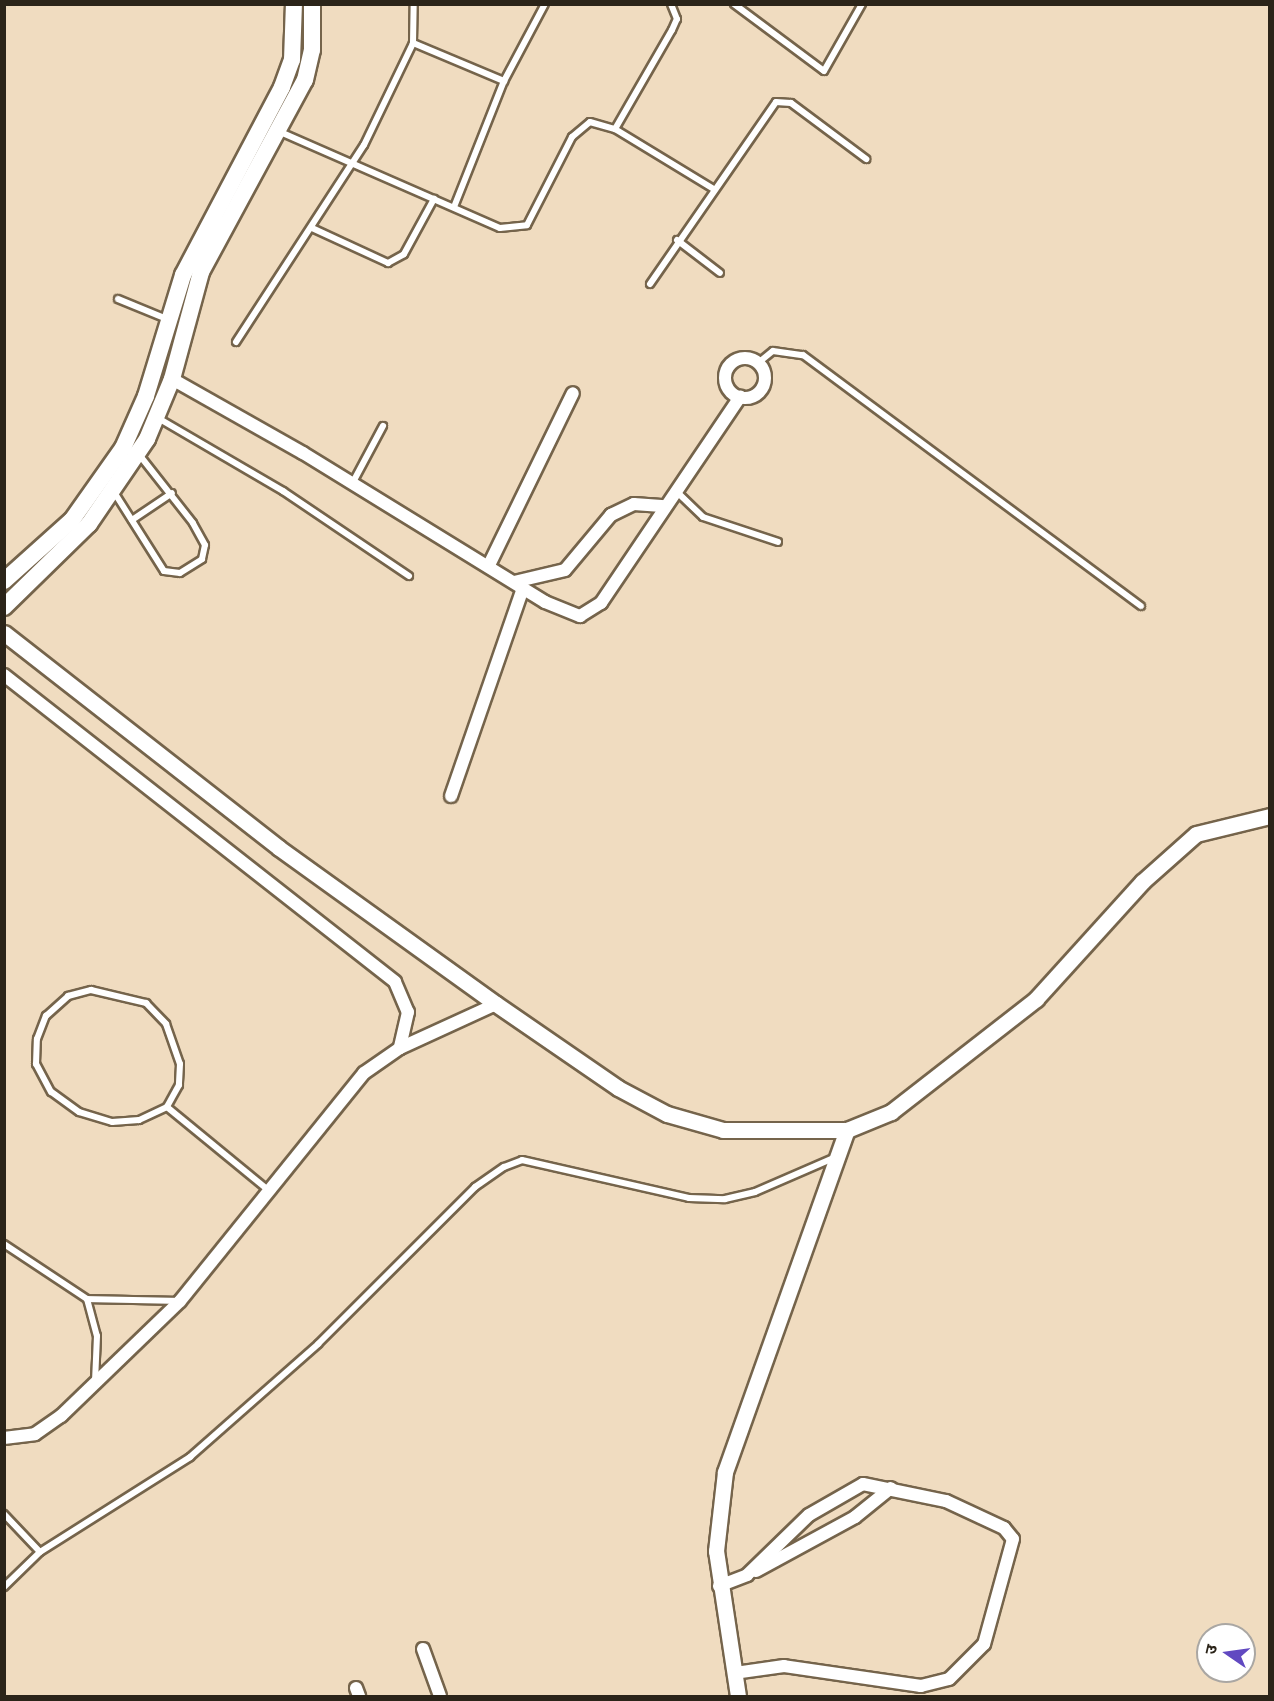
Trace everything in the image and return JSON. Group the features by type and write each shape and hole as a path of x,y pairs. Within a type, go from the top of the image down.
{"main road":[{"path":"4,607 58,559 113,491 146,396 183,275 292,60 294,4"},
{"path":"4,581 64,528 121,467 138,453 157,417 172,380 201,272 305,80 312,50 312,4"}],"street":[{"path":"740,359 758,363 762,388 753,396 740,398 729,391 726,372 740,359"},
{"path":"172,380 352,484 565,612 592,613 740,398"},
{"path":"489,566 573,393"},
{"path":"519,585 565,570 619,512 634,504 665,506"},
{"path":"452,796 519,585"},
{"path":"4,633 279,848 496,1004 618,1088 696,1125 748,1132 847,1130 891,1112 1036,999 1142,882 1196,834 1269,816"},
{"path":"4,675 395,982 408,1012 400,1048"},
{"path":"4,1438 34,1434 95,1383 180,1301 364,1073 400,1048 496,1004"},
{"path":"738,1696 719,1586 716,1551 725,1472 847,1130"},
{"path":"735,1673 784,1666 936,1686 978,1655 1012,1558 1011,1532 946,1501 863,1484 842,1492 809,1515 747,1575"},
{"path":"719,1586 747,1575 855,1517 891,1488"},
{"path":"423,1649 440,1696"}],"lane":[{"path":"236,342 354,164 413,43 414,4"},
{"path":"454,207 504,81 545,4"},
{"path":"615,129 677,19 671,4"},
{"path":"734,4 824,71 862,4"},
{"path":"413,43 504,81"},
{"path":"650,284 711,189 776,102 791,103 866,159"},
{"path":"261,123 500,228 527,225 581,126 600,123 615,129 711,189"},
{"path":"312,228 387,263 404,254 434,199"},
{"path":"677,240 720,273"},
{"path":"118,299 168,319"},
{"path":"758,363 773,351 803,355 1141,606"},
{"path":"157,417 284,490 409,576"},
{"path":"352,484 383,426"},
{"path":"113,491 164,571 180,573 202,559 205,545 172,493 138,453"},
{"path":"676,491 703,517 778,542"},
{"path":"132,520 172,493"},
{"path":"91,990 146,1003 177,1044 179,1085 167,1107 140,1120 112,1122 79,1112 51,1092 36,1064 37,1039 46,1016 68,996 91,990"},
{"path":"167,1107 268,1190"},
{"path":"4,1587 40,1552 190,1457 318,1344 475,1186 504,1167 522,1160 689,1198 725,1199 755,1192 839,1155"},
{"path":"4,1244 87,1299 180,1301"},
{"path":"87,1299 97,1336 95,1383"},
{"path":"4,1514 40,1552"}]}
